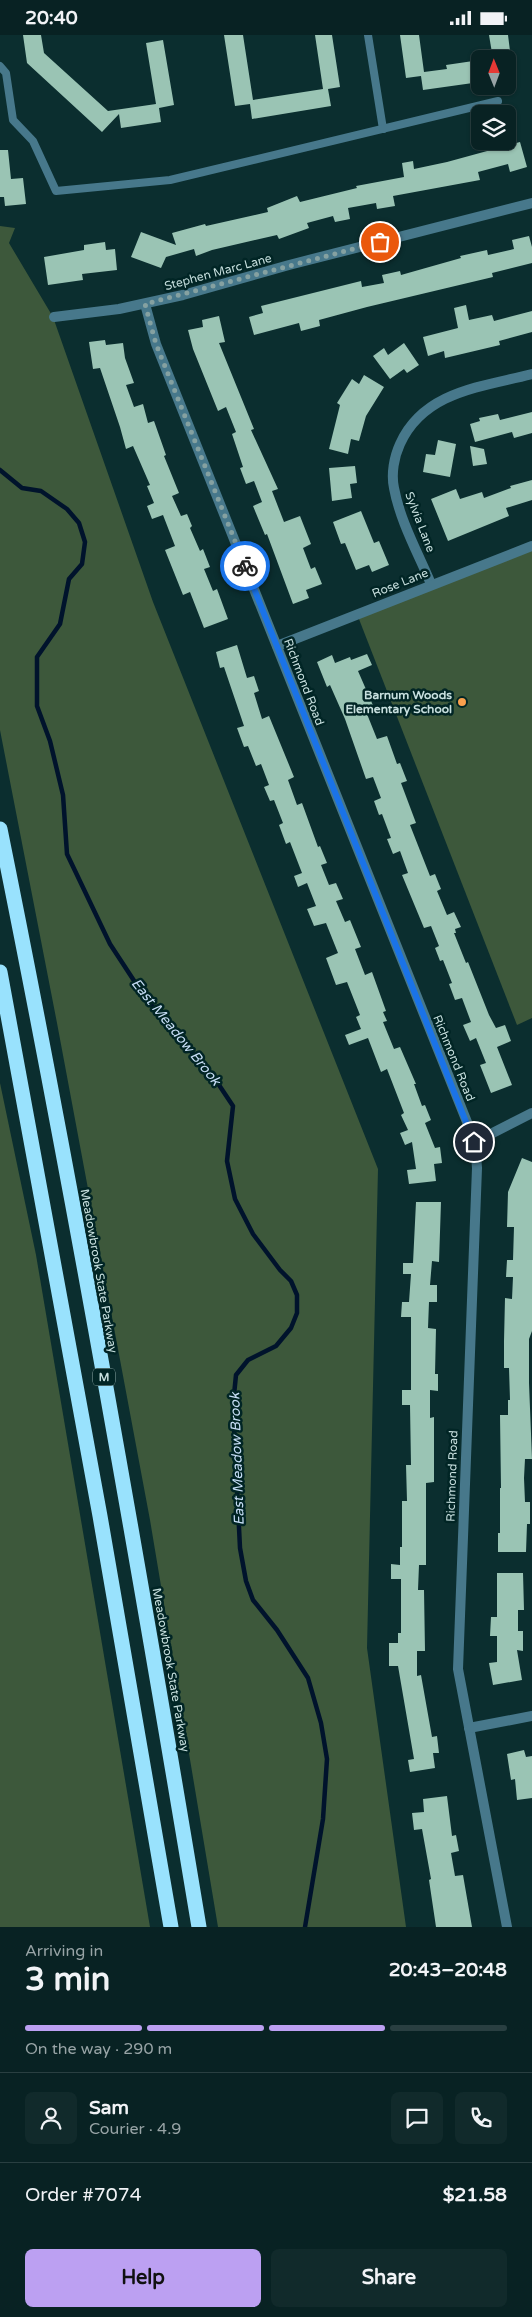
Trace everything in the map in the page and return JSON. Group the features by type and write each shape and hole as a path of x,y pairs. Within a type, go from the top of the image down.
{"highway":[{"name":"Meadowbrook State Parkway","path":"0,829 113,1427 199,1927"},
{"name":"M","path":"0,972 100,1516 171,1927"}],"street":[{"name":"Stephen Marc Lane","path":"54,317 145,304 532,203"},
{"name":"Richmond Road","path":"145,304 156,344 474,1142 477,1168 458,1669 507,1927"},
{"name":"Sylvia Lane","path":"431,584 393,487 397,451 406,431 421,413 432,405 453,395 532,374"},
{"name":"Rose Lane","path":"277,646 532,546"},
{"path":"474,1142 532,1113"},
{"path":"468,1728 532,1716"}],"lane":[{"path":"368,35 383,129"},
{"path":"0,66 6,73 13,120 33,141 56,191 170,180 498,101"}],"green space":[{"path":"0,226 15,228 9,243 53,317 153,602 378,1169 367,1648 406,1927 218,1927 150,1520 0,730"},
{"name":"Barnum Woods Elementary School","path":"532,546 532,1018 517,1025 357,614"},
{"path":"0,1083 36,1255 150,1927 0,1927"}],"building":[{"path":"23,35 41,35 44,53 108,111 156,104 146,43 163,40 174,105 159,108 161,122 121,128 119,114 102,132 27,63"},
{"path":"224,35 243,35 253,100 323,89 315,35 332,35 340,87 328,89 331,106 252,119 250,104 235,106"},
{"path":"400,35 419,35 424,72 447,69 446,65 471,61 471,83 423,90 421,76 406,78"},
{"path":"489,35 508,35 510,50 492,50"},
{"path":"520,142 527,167 510,172 508,164 478,172 480,180 393,196 395,206 377,209 376,203 348,208 350,219 335,222 333,216 307,223 309,228 279,239 277,235 212,250 196,256 194,249 166,257 161,268 131,257 141,232 176,245 172,233 205,224 206,226 268,212 267,208 297,196 300,202 357,188 356,186 404,177 402,163 413,161 414,169 491,150 516,150 516,143"},
{"path":"0,150 8,150 11,179 23,178 26,204 5,206 4,197 0,197"},
{"path":"529,236 532,247 532,263 492,273 493,277 319,320 320,326 301,331 299,323 254,335 249,317 263,313 261,306 361,281 362,287 384,283 382,275 400,271 401,275 461,258 460,256 487,250 488,255 514,249 512,240"},
{"path":"105,242 106,250 115,249 117,270 82,274 83,280 48,285 44,257 84,250 84,245"},
{"path":"466,305 469,320 492,315 494,321 532,311 532,332 499,341 500,345 445,358 444,351 428,356 423,337 458,328 454,308"},
{"path":"219,316 225,342 219,343 254,429 251,430 278,489 272,491 284,522 300,516 311,544 303,548 311,569 315,567 322,584 306,590 309,598 293,604 267,534 265,535 253,506 262,502 254,481 246,484 240,468 243,467 232,434 236,432 226,407 218,411 193,349 188,330 203,327 202,320"},
{"path":"105,340 106,345 123,343 125,358 134,383 126,385 134,407 143,404 148,423 154,421 166,455 164,456 179,493 172,496 181,516 187,514 192,526 190,528 200,551 203,549 210,567 204,569 213,591 217,589 228,619 204,628 190,592 183,595 165,550 175,546 163,515 152,519 147,506 154,503 147,486 150,485 133,446 126,449 100,368 93,369 89,342"},
{"path":"404,343 419,365 407,373 404,369 390,379 373,356 384,348 388,355"},
{"path":"364,375 384,387 366,416 359,441 351,439 348,454 329,449 340,405 337,403 352,379 359,384"},
{"path":"532,412 532,433 514,438 512,432 475,442 470,424 480,421 479,418 498,414 500,420"},
{"path":"438,440 456,444 450,477 423,472 426,454 435,455"},
{"path":"470,446 484,449 487,464 473,466"},
{"path":"355,466 357,483 350,484 352,498 332,501 329,468"},
{"path":"532,480 532,500 506,508 509,516 448,541 431,499 456,489 460,499 482,492 484,498 511,488 510,486"},
{"path":"361,511 374,543 379,541 389,565 372,572 369,565 356,570 345,543 341,544 333,522"},
{"path":"237,645 247,678 254,676 259,691 254,693 262,719 269,716 294,777 288,780 297,805 302,803 318,847 320,846 327,863 321,865 329,885 336,883 343,899 336,901 345,922 350,920 361,947 355,949 365,975 372,972 386,1011 383,1012 387,1021 383,1022 394,1049 400,1047 416,1084 414,1084 422,1106 425,1105 431,1120 425,1123 435,1148 440,1147 442,1163 434,1164 436,1181 409,1184 407,1170 416,1169 412,1142 405,1145 400,1133 408,1130 401,1115 404,1113 387,1069 381,1072 368,1038 349,1045 345,1035 361,1029 356,1017 360,1015 347,982 336,985 326,958 338,953 326,923 314,926 307,909 316,906 307,883 298,887 294,876 302,873 290,842 286,844 279,825 283,823 274,800 270,801 264,787 269,785 261,764 256,766 248,746 244,747 237,728 244,726 224,667 220,668 216,652"},
{"path":"367,654 372,665 358,671 375,710 367,714 377,739 387,736 397,764 400,763 407,781 401,783 416,823 410,825 430,876 435,874 441,889 437,891 447,915 454,912 461,927 455,929 456,933 454,933 489,1015 496,1028 505,1025 511,1041 497,1047 512,1085 491,1093 480,1065 486,1063 476,1038 470,1041 463,1025 471,1022 462,998 455,1000 449,984 452,983 443,960 440,961 435,948 439,946 431,926 424,928 402,875 408,873 400,851 393,854 387,839 391,838 382,814 379,815 374,801 381,798 373,777 366,779 345,719 330,685 327,687 317,662 332,655 335,663 350,657 351,660"},
{"path":"522,1158 532,1162 532,1331 529,1339 529,1383 532,1459 525,1459 524,1478 525,1502 530,1502 530,1524 527,1524 526,1552 498,1552 501,1488 500,1415 508,1415 508,1400 510,1400 509,1368 504,1368 505,1298 512,1299 513,1277 506,1277 507,1260 513,1260 514,1227 507,1227 508,1192"},
{"path":"416,1202 441,1202 439,1262 432,1261 430,1285 437,1285 437,1302 429,1302 428,1328 436,1329 435,1374 438,1374 438,1391 430,1390 430,1418 434,1417 434,1482 426,1483 426,1565 419,1565 418,1590 424,1590 425,1651 417,1651 417,1676 421,1675 432,1737 437,1736 439,1753 433,1753 435,1768 410,1772 408,1760 414,1759 398,1666 389,1666 389,1643 398,1643 398,1633 401,1633 401,1579 391,1579 391,1564 400,1565 402,1501 407,1501 406,1465 411,1465 410,1405 402,1405 402,1390 411,1390 411,1317 401,1317 402,1302 409,1302 411,1274 403,1274 403,1263 413,1263"},
{"path":"497,1573 523,1573 524,1610 518,1610 518,1631 523,1631 523,1651 517,1650 522,1680 493,1685 489,1663 497,1662 497,1636 490,1636 491,1617 497,1617"},
{"path":"524,1750 526,1757 532,1756 532,1798 517,1800 515,1779 511,1780 507,1754"},
{"path":"447,1796 452,1836 456,1835 459,1851 451,1853 455,1876 463,1875 472,1927 436,1927 429,1880 431,1879 422,1829 414,1830 412,1813 424,1812 423,1799"}],"waterway":[{"name":"East Meadow Brook","path":"0,470 22,488 41,491 67,509 79,523 85,542 82,564 69,579 60,624 37,657 37,706 50,741 63,795 67,854 110,944 146,999 215,1079 233,1106 227,1161 235,1199 253,1234 280,1270 291,1281 297,1295 297,1313 291,1328 276,1346 248,1360 236,1375 233,1405 240,1548 246,1581 253,1600 277,1630 308,1678 321,1723 327,1759 323,1819 305,1927"}],"way so far":[{"path":"245,566 156,344 145,304 380,242"}],"place":[{"name":"Barnum Woods Elementary School","path":"462,702"}],"route":[{"path":"245,566 474,1142"}]}
